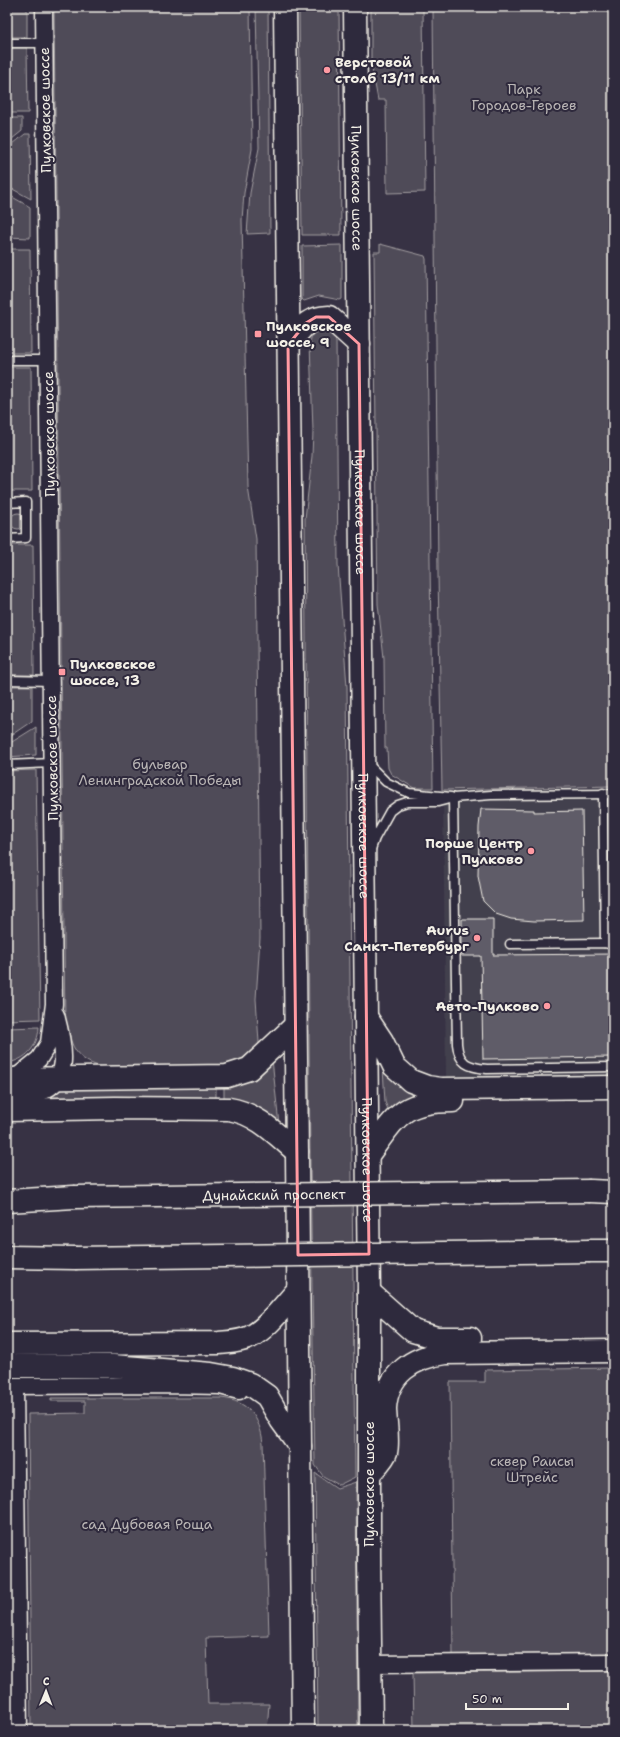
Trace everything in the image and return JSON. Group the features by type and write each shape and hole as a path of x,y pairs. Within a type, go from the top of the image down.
{"main road":[{"path":"285,7 303,1730"},
{"name":"Пулковское шоссе","path":"355,7 368,1155 371,1730"},
{"path":"288,345 306,323 316,317 329,317 359,344"},
{"path":"366,1017 382,1041 394,1066 411,1081 427,1087 441,1089 613,1087"},
{"path":"9,1084 59,1078 227,1076 239,1074 250,1069 263,1058 295,1026"},
{"path":"368,1155 392,1122 404,1110 417,1104 430,1101 613,1100"},
{"path":"7,1110 115,1108 237,1110 254,1117 297,1152"},
{"name":"Дунайский проспект","path":"7,1201 74,1197 590,1191 613,1192"},
{"path":"7,1257 75,1258 613,1250"},
{"path":"7,1344 240,1341 249,1338 264,1327 298,1290"},
{"path":"369,1292 413,1331 437,1338 613,1336"},
{"path":"369,1474 386,1452 385,1408 392,1383 404,1369 417,1360 430,1355 445,1353 613,1352"},
{"path":"10,1379 46,1365 113,1366 212,1374 233,1378 250,1384 266,1396 300,1446"}],"street":[{"name":"Пулковское шоссе","path":"9,1084 39,1059 49,1043 54,1004 44,7"},
{"name":"Пулковское шоссе","path":"54,1004 61,1032 63,1053 63,1065 59,1078"},
{"path":"63,1053 74,1068 86,1074 99,1077"},
{"path":"19,1730 10,1379 220,1386 234,1388 273,1407"},
{"path":"370,1664 613,1662"}],"lane":[{"path":"7,43 45,43"},
{"path":"7,360 48,360"},
{"path":"7,503 26,502 26,538 7,538"},
{"path":"7,680 51,681"},
{"path":"363,759 386,782 409,793 438,795 453,798"},
{"path":"7,765 52,764"},
{"path":"510,944 609,944 603,793"},
{"path":"364,866 375,838 390,811 398,805 407,802 438,802 453,798 491,795 613,794"},
{"path":"453,798 457,1044 458,1053 461,1060 472,1066 487,1069 613,1068"}],"highlighted area":[{"path":"316,317 329,317 359,344 369,1254 298,1255 288,345 306,323"}],"shaded area":[{"path":"609,787 611,934 613,934 613,1075 446,1077 443,790"},
{"path":"8,1415 12,1730 7,1730"}],"green space":[{"path":"7,7 27,7 27,37 7,37"},
{"name":"бульвар Ленинградской Победы","path":"54,7 250,7 252,149 244,193 242,220 248,487 256,539 260,938 256,999 259,1046 245,1057 228,1065 102,1067 83,1059 72,1044 69,1030 65,1029"},
{"path":"256,7 268,7 270,233 247,234 250,193 259,148"},
{"path":"299,7 339,7 341,235 302,235"},
{"path":"371,7 423,7 425,192 387,193 386,100 378,100 371,63"},
{"name":"Парк Городов-Героев","path":"433,7 613,7 613,786 442,790 438,574"},
{"path":"7,48 27,48 28,113 7,113"},
{"path":"7,118 22,118 22,131 7,143"},
{"path":"25,134 30,134 31,199 7,186 7,149"},
{"path":"7,194 30,207 30,238 7,237"},
{"path":"380,244 425,256 426,259 433,788 414,788 391,774 388,768 387,748 385,748 384,658 378,604 374,252 380,252"},
{"path":"342,245 342,299 340,300 319,296 304,301 302,299 302,246"},
{"path":"7,249 30,249 31,353 7,353"},
{"path":"320,328 330,330 336,338 338,565 347,687 355,1477 339,1485 323,1476 315,1465 310,1165 305,519 312,456 313,431 310,343 313,334"},
{"path":"7,367 31,367 32,491 7,491"},
{"path":"15,513 21,513 26,518 24,527 21,529 15,529 10,524 10,518"},
{"path":"7,545 33,545 34,675 7,675"},
{"path":"7,686 32,686 32,721 7,738"},
{"path":"36,727 36,755 7,757 7,745"},
{"path":"36,770 40,1019 7,1020 7,771"},
{"path":"39,1027 36,1041 30,1051 20,1059 7,1063 7,1028"},
{"path":"272,1059 279,1125 224,1100 224,1082"},
{"path":"383,1068 426,1093 389,1112 385,1102"},
{"path":"216,1082 216,1100 46,1102 58,1085"},
{"name":"сквер Раисы Штрейс","path":"613,1368 613,1654 453,1656 450,1382 485,1382 485,1370"},
{"name":"сад Дубовая Роща","path":"51,1398 221,1398 239,1403 256,1418 263,1443 269,1636 206,1638 208,1704 269,1704 267,1730 31,1730 28,1414 85,1413 85,1401 51,1401"},
{"path":"315,1473 337,1488 356,1482 358,1730 318,1730"},
{"path":"7,1621 9,1627 11,1730 7,1730"},
{"path":"613,1671 613,1730 414,1730 413,1673"}],"building":[{"name":"Порше Центр Пулково","path":"481,809 534,810 534,812 582,811 584,920 534,921 511,919 496,914 483,901 478,876"},
{"name":"Авто-Пулково","path":"462,919 493,919 493,955 613,954 613,1057 483,1059 481,956 462,956"}],"place":[{"name":"Верстовой столб 13/11 км","path":"327,70"},
{"name":"Пулковское шоссе, 9","path":"258,334"},
{"name":"Пулковское шоссе, 13","path":"62,672"},
{"name":"Порше Центр Пулково","path":"531,851"},
{"name":"Aurus Санкт-Петербург","path":"477,938"},
{"name":"Авто-Пулково","path":"547,1006"}]}
